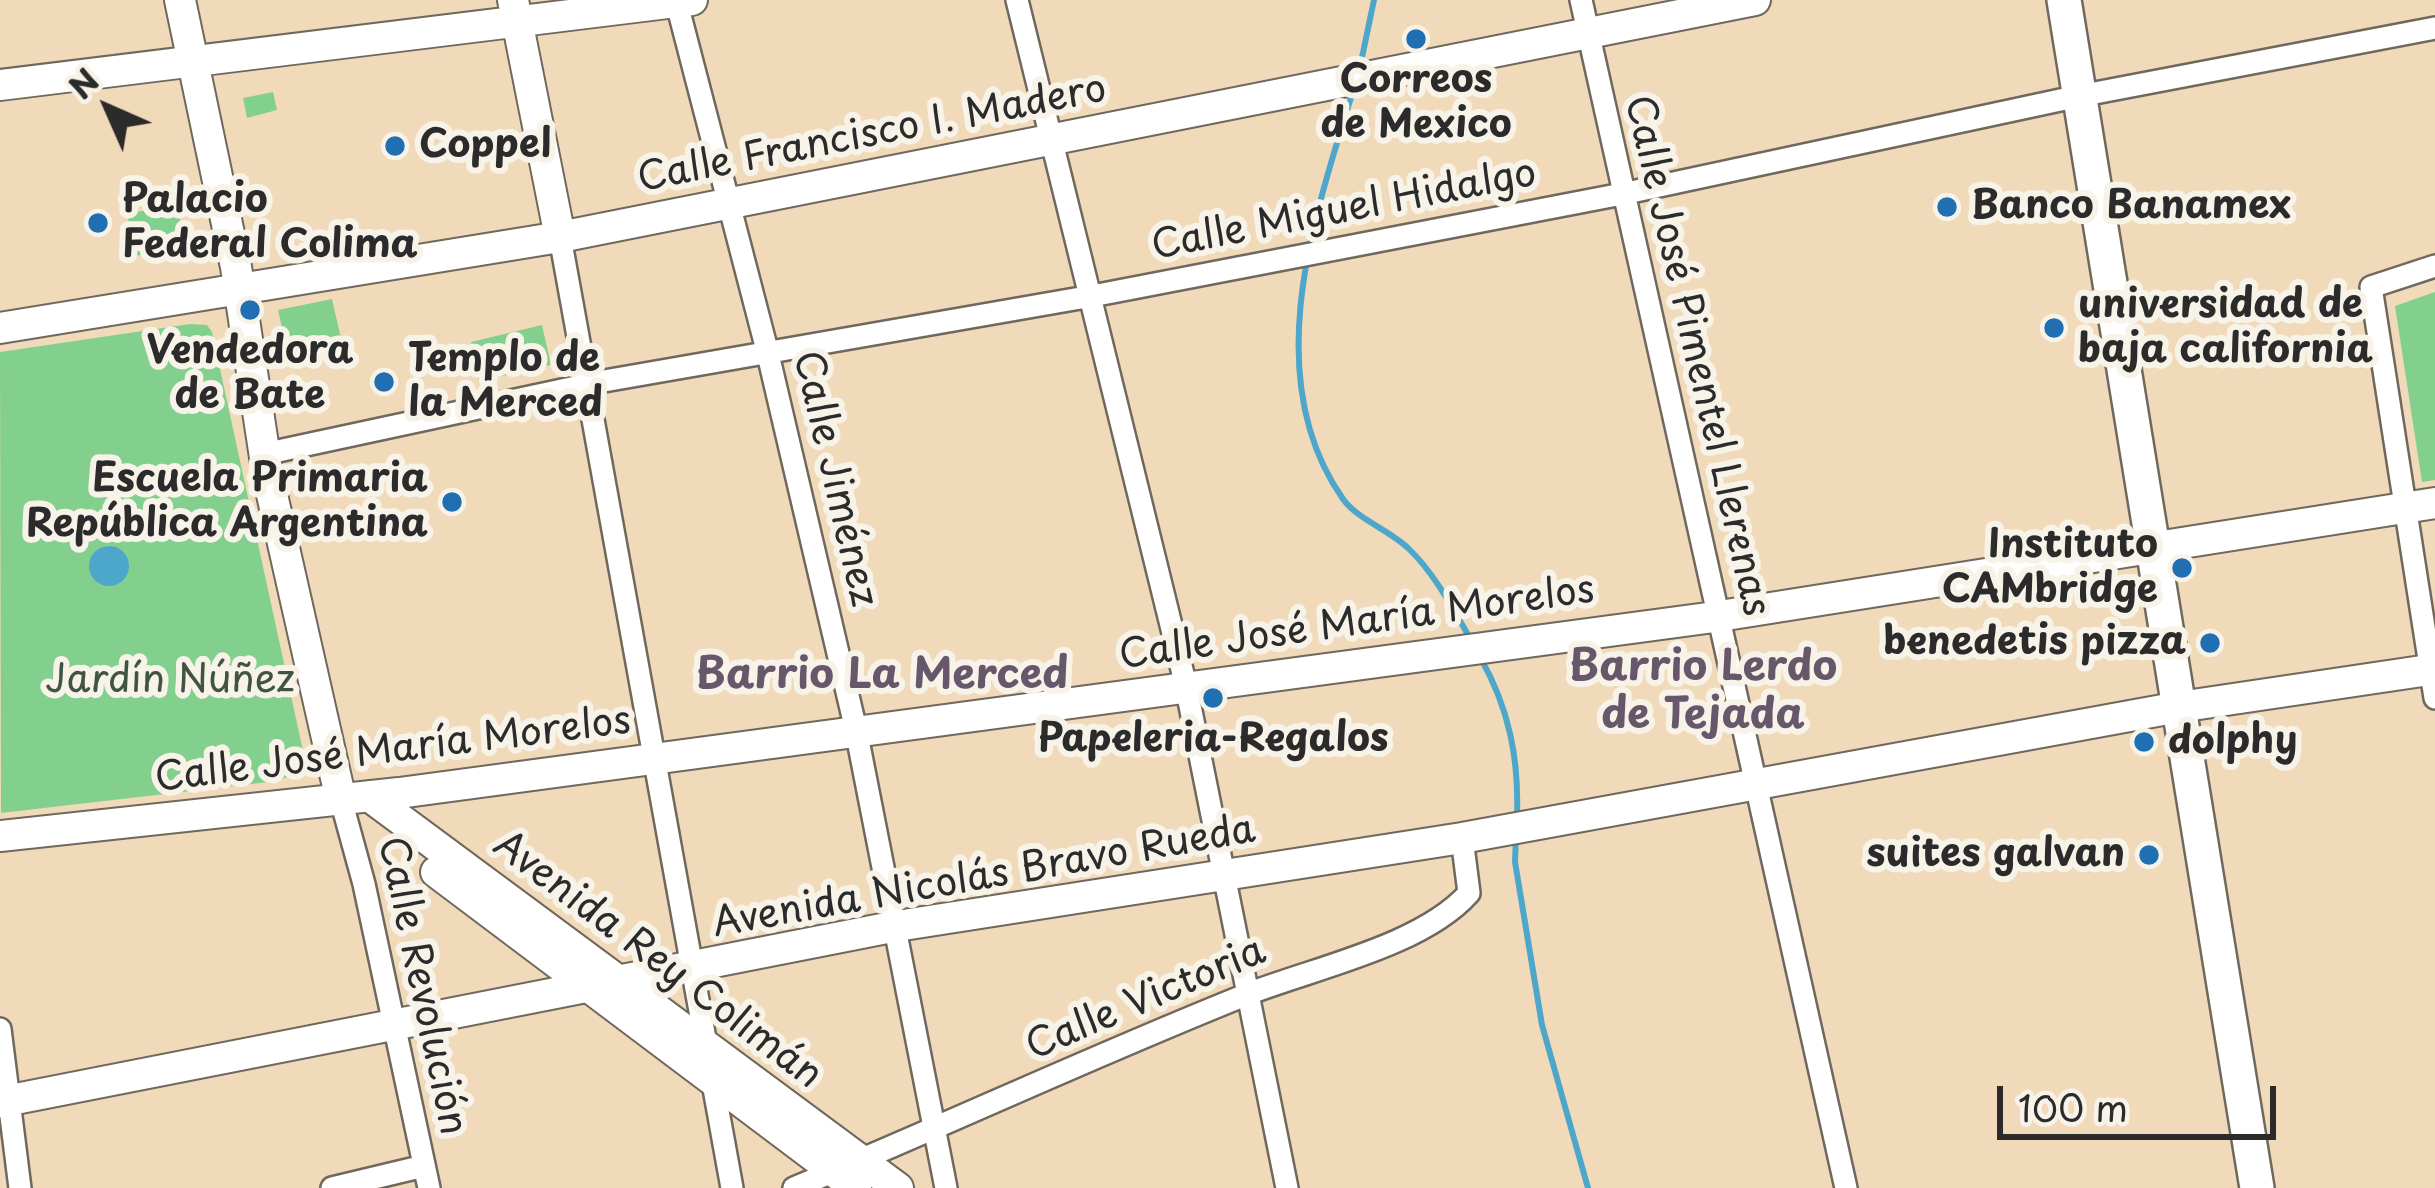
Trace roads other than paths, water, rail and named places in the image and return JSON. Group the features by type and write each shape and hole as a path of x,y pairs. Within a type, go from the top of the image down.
{"main road":[{"path":"2064,0 2257,1188"}],"street":[{"path":"180,0 264,454 355,798"},
{"path":"1017,0 1186,686 1287,1188"},
{"name":"Calle José Pimentel Llerenas","path":"1581,0 1846,1188"},
{"name":"Calle Francisco I. Madero","path":"0,328 560,237 1755,0"},
{"path":"0,86 194,62 515,11 682,1"},
{"name":"Calle Jiménez","path":"682,1 856,730 938,1128 946,1188"},
{"path":"515,11 588,384 651,758 732,1188"},
{"name":"Calle Miguel Hidalgo","path":"264,454 588,384 1093,296 1622,194 2079,97 2435,28"},
{"path":"1754,786 2179,707 2434,679 2420,505 2371,287 2435,266"},
{"name":"Calle José María Morelos","path":"0,836 355,798 1718,616 2420,505"},
{"name":"Avenida Nicolás Bravo Rueda","path":"4,1102 392,1027 599,981 898,926 1754,786"},
{"name":"Avenida Rey Colimán","path":"355,798 599,981 713,1081 850,1173 898,1188"},
{"name":"Calle Revolución","path":"355,798 364,884 426,1177"},
{"name":"Calle Victoria","path":"794,1188 850,1173 938,1128 1246,995 1422,929 1454,910 1469,892 1475,835"},
{"name":"Avenida Rey Colimán","path":"599,981 706,1046 850,1173"},
{"path":"0,1028 4,1102 20,1188"},
{"path":"332,1188 426,1177"}],"water":[{"path":"109,546 123,552 129,566 123,580 109,586 95,580 89,566 95,552"}],"waterway":[{"path":"1360,67 1374,0"},
{"path":"1353,91 1310,244 1299,350 1303,402 1317,452 1343,499 1418,559 1471,640"},
{"path":"1480,657 1510,734 1517,816"},
{"path":"1516,835 1515,862 1542,1025 1588,1188"}],"place":[{"name":"Correos de Mexico","path":"1416,39"},
{"name":"Coppel","path":"395,146"},
{"name":"Banco Banamex","path":"1947,207"},
{"name":"Palacio Federal Colima","path":"98,223"},
{"name":"Vendedora de Bate","path":"250,310"},
{"name":"universidad de baja california","path":"2054,328"},
{"name":"Templo de la Merced","path":"384,382"},
{"name":"Escuela Primaria República Argentina","path":"452,502"},
{"name":"Instituto CAMbridge","path":"2182,568"},
{"name":"benedetis pizza","path":"2210,643"},
{"name":"Papeleria-Regalos","path":"1213,698"},
{"name":"dolphy","path":"2144,742"},
{"name":"suites galvan","path":"2149,855"}],"district":[{"name":"Barrio La Merced","path":"882,676"},
{"name":"Barrio Lerdo de Tejada","path":"1703,692"}],"park label":[{"name":"Jardín Núñez","path":"170,681"}]}
